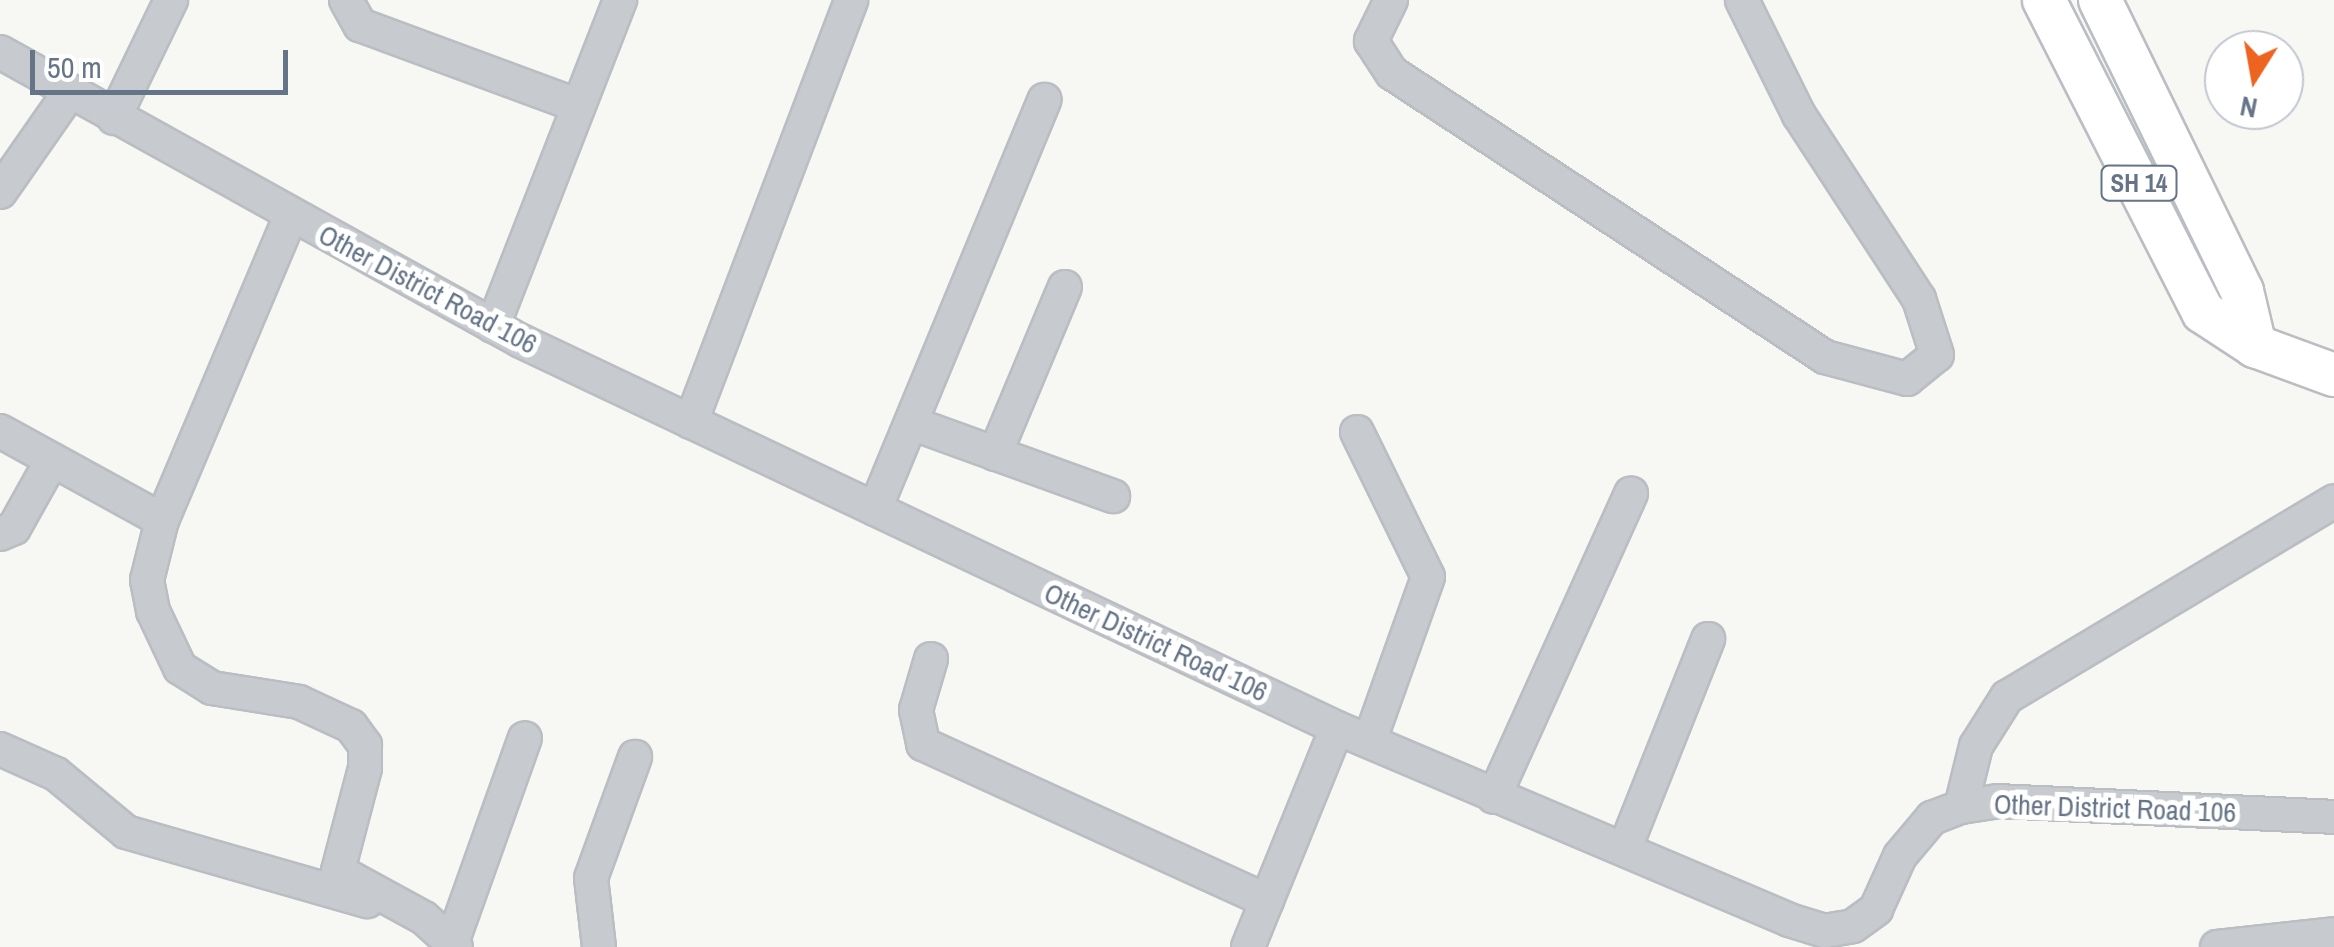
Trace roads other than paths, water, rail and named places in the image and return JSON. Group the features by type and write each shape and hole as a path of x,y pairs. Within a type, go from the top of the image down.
{"main road":[{"name":"SH 14","path":"2044,0 2203,312 2255,346 2334,376"},
{"name":"SH 14","path":"2100,0 2242,291 2255,346"},
{"name":"SH 14","path":"2117,138 2158,118"}],"street":[{"path":"114,118 171,0"},
{"path":"346,0 360,25 579,106"},
{"path":"493,326 620,0"},
{"path":"691,422 851,0"},
{"path":"1391,0 1371,41 1392,73 1825,357 1907,379 1937,355 1927,316 1799,114 1742,0"},
{"name":"Other District Road 106","path":"0,52 493,326 691,422 1337,728 1494,798 1625,848 1838,939 1876,909 1900,856 1932,818 1960,807 1996,801 2334,817"},
{"path":"0,192 70,93"},
{"path":"876,509 1044,100"},
{"path":"292,215 162,520 147,580 180,668 212,688 299,702 350,726 366,745 365,768 338,871 424,918 455,943 525,738"},
{"path":"995,454 1065,288"},
{"path":"911,423 1114,496"},
{"path":"0,432 162,520"},
{"path":"1357,432 1428,577 1370,740"},
{"path":"0,534 14,528 52,460"},
{"path":"1494,798 1632,493"},
{"path":"1960,807 1981,735 2008,697 2334,501"},
{"path":"1625,848 1708,638"},
{"path":"931,659 916,710 923,744 1267,901"},
{"path":"1248,947 1337,728"},
{"path":"0,750 56,774 126,832 424,918"},
{"path":"599,947 591,878 635,758"},
{"path":"2217,947 2334,934"}]}
